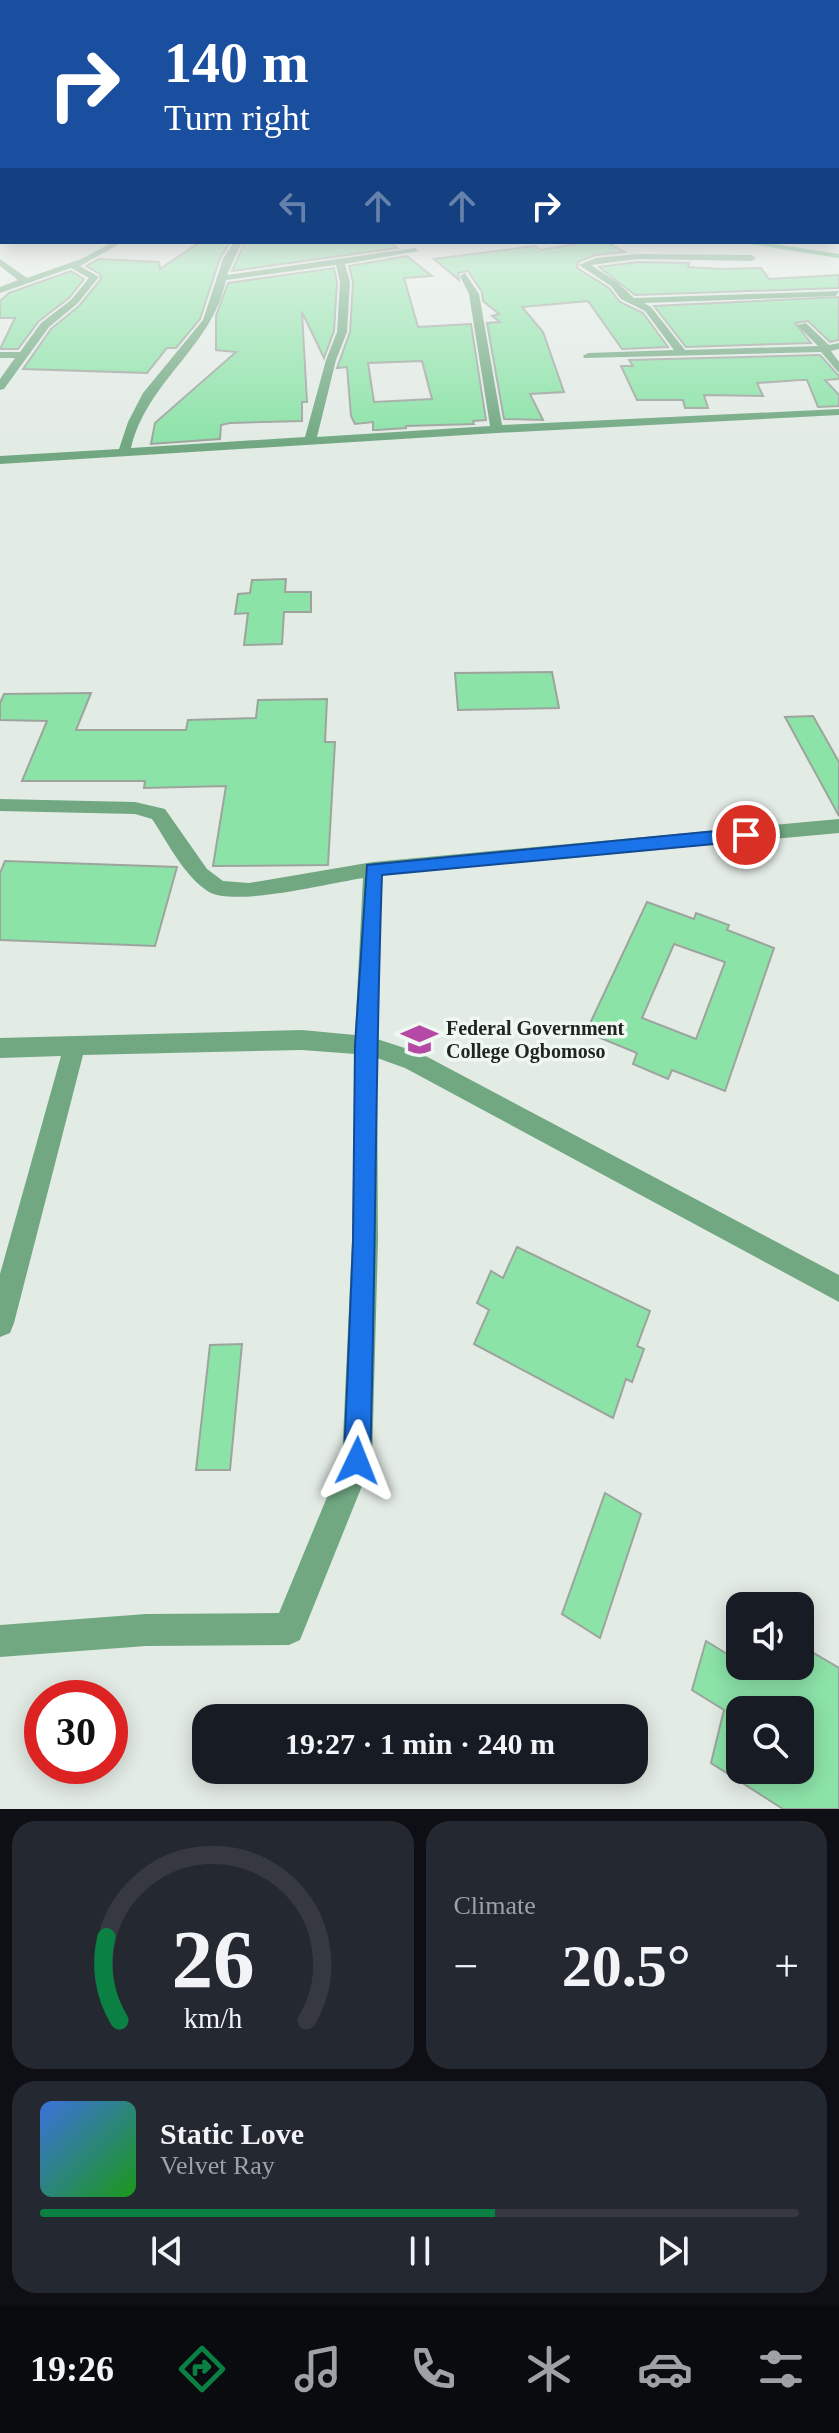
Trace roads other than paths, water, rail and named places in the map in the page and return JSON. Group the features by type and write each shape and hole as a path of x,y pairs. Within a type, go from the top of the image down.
{"street":[{"path":"16,274 25,281"},
{"path":"0,290 44,274"},
{"path":"0,387 45,325 74,302 94,277 89,274"},
{"path":"124,453 130,425 161,376 198,336 213,312 223,274"},
{"path":"223,278 249,274"},
{"path":"310,442 331,360 342,332 343,274"},
{"path":"597,274 648,309 682,353"},
{"path":"465,276 474,294 497,429"},
{"path":"633,301 836,293"},
{"path":"802,325 824,347 839,370"},
{"path":"588,356 839,346"},
{"path":"0,355 24,355"},
{"path":"0,460 497,429 839,412"},
{"path":"0,805 135,808 158,814 200,874 218,888 249,890 373,869 839,826"},
{"path":"0,1641 146,1630 289,1629 357,1461 373,869"},
{"path":"0,1048 302,1040 366,1045 412,1060 839,1289"},
{"path":"0,1323 74,1048"}],"place":[{"name":"Federal Government College Ogbomoso","path":"420,1039"}]}
